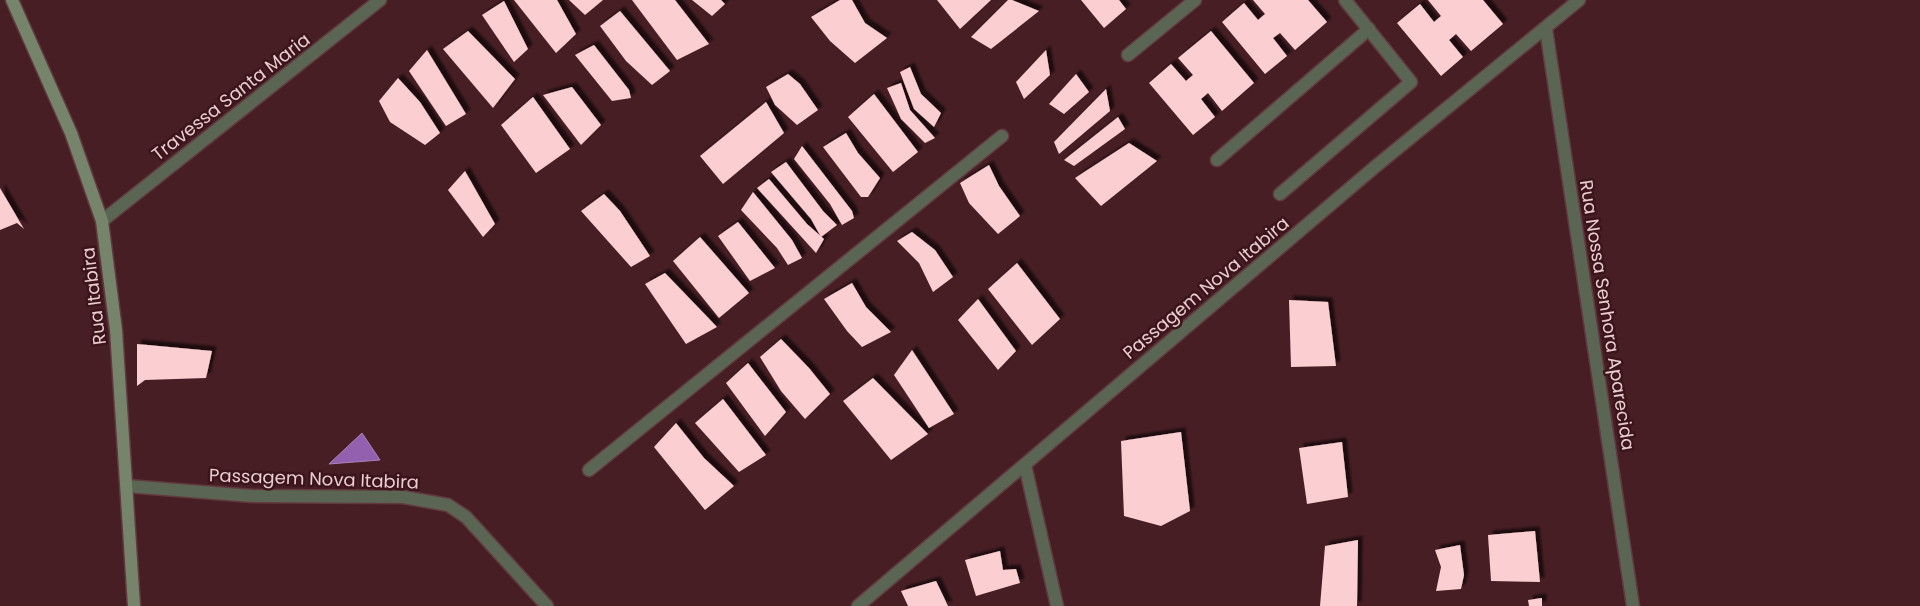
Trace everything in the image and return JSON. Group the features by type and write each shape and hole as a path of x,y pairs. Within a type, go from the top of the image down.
{"street":[{"name":"Rua Itabira","path":"12,0 71,133 102,221 116,330 134,606"},
{"name":"Travessa Santa Maria","path":"102,221 380,0"},
{"path":"1128,55 1195,0"},
{"path":"1280,194 1411,82 1345,0"},
{"name":"Passagem Nova Itabira","path":"858,606 1368,173 1546,29 1579,0"},
{"path":"1217,160 1369,29"},
{"name":"Rua Nossa Senhora Aparecida","path":"1546,29 1633,606"},
{"path":"589,470 1002,136"},
{"path":"1025,465 1057,606"},
{"name":"Passagem Nova Itabira","path":"127,486 252,496 403,497 448,505 466,517 547,606"}],"shaded area":[{"path":"362,433 380,460 329,464"}],"building":[{"path":"514,0 557,0 576,34 556,53"},
{"path":"569,0 603,0 585,15"},
{"path":"632,0 675,0 709,44 677,60"},
{"path":"692,0 721,0 725,4 712,16"},
{"path":"840,0 852,0 865,23 887,38 855,63 830,41 811,17"},
{"path":"937,0 991,0 960,29"},
{"path":"1008,0 1039,11 991,49 971,37"},
{"path":"1081,0 1119,0 1126,9 1104,28"},
{"path":"1253,0 1308,0 1327,22 1295,50 1280,33 1273,38 1287,56 1265,74 1222,22 1244,3 1258,20 1265,14"},
{"path":"1428,0 1483,0 1503,24 1471,51 1456,34 1449,40 1463,57 1441,76 1397,23 1420,4 1434,22 1441,16"},
{"path":"504,1 528,49 514,62 482,15"},
{"path":"620,11 670,71 652,85 626,61 600,26"},
{"path":"468,31 515,79 493,108 443,49"},
{"path":"1211,31 1254,83 1222,111 1208,93 1201,99 1215,117 1193,135 1149,83 1171,64 1186,81 1193,75 1178,58"},
{"path":"594,45 629,90 631,98 612,101 575,55"},
{"path":"427,50 466,114 446,126 409,71"},
{"path":"1046,50 1050,75 1024,99 1016,82"},
{"path":"910,67 921,94 941,113 934,127 914,109 900,72"},
{"path":"788,74 800,84 818,110 797,125 775,105 766,87"},
{"path":"1076,74 1089,92 1064,114 1049,104"},
{"path":"398,78 420,102 440,133 425,145 390,122 379,101"},
{"path":"901,83 910,110 935,138 925,143 901,119 887,88"},
{"path":"572,87 601,125 581,145 543,95"},
{"path":"1106,89 1110,111 1059,154 1054,142"},
{"path":"874,94 918,152 893,172 848,117"},
{"path":"533,97 570,149 536,173 501,125"},
{"path":"766,102 784,133 723,184 700,156"},
{"path":"1118,117 1125,129 1074,166 1064,160"},
{"path":"846,133 858,153 880,178 868,197 861,197 823,147"},
{"path":"1129,143 1157,161 1101,206 1075,178"},
{"path":"802,146 852,211 854,218 842,225 830,204 794,159"},
{"path":"786,162 823,211 837,225 821,237 811,219 771,172"},
{"path":"989,165 999,186 1020,216 998,234 969,203 960,183"},
{"path":"465,171 495,224 483,237 448,190"},
{"path":"769,179 807,224 824,239 816,253 757,188"},
{"path":"0,188 24,229 17,223 0,230"},
{"path":"753,192 792,240 802,258 788,265 777,248 741,210"},
{"path":"604,194 620,211 650,256 631,267 581,211"},
{"path":"738,222 775,268 750,281 718,236"},
{"path":"912,232 935,250 953,277 933,292 919,263 897,241"},
{"path":"700,237 749,293 719,318 673,261"},
{"path":"1017,263 1060,319 1032,345 988,289"},
{"path":"665,273 717,327 686,344 645,284"},
{"path":"852,283 866,307 891,332 862,347 847,331 824,299"},
{"path":"978,299 1016,351 998,370 958,320"},
{"path":"1289,300 1328,302 1336,366 1291,367"},
{"path":"781,339 809,368 830,394 805,419 781,391 760,357"},
{"path":"137,344 212,351 206,378 145,380 137,386"},
{"path":"912,350 954,414 929,428 894,375"},
{"path":"748,363 786,412 765,436 726,383"},
{"path":"873,378 928,434 891,460 843,401"},
{"path":"723,399 766,455 739,472 695,423"},
{"path":"676,423 704,458 734,486 705,510 654,447"},
{"path":"1181,432 1190,511 1161,526 1124,516 1121,441"},
{"path":"1342,442 1348,497 1307,504 1299,448"},
{"path":"1535,531 1540,582 1491,581 1488,535"},
{"path":"1358,540 1357,606 1320,606 1325,546"},
{"path":"1460,545 1464,575 1461,589 1436,591 1441,567 1435,550"},
{"path":"1000,551 1003,570 1016,569 1020,583 976,596 965,560"},
{"path":"936,581 948,606 908,606 901,591"},
{"path":"1542,598 1542,606 1529,606 1528,600"}]}
